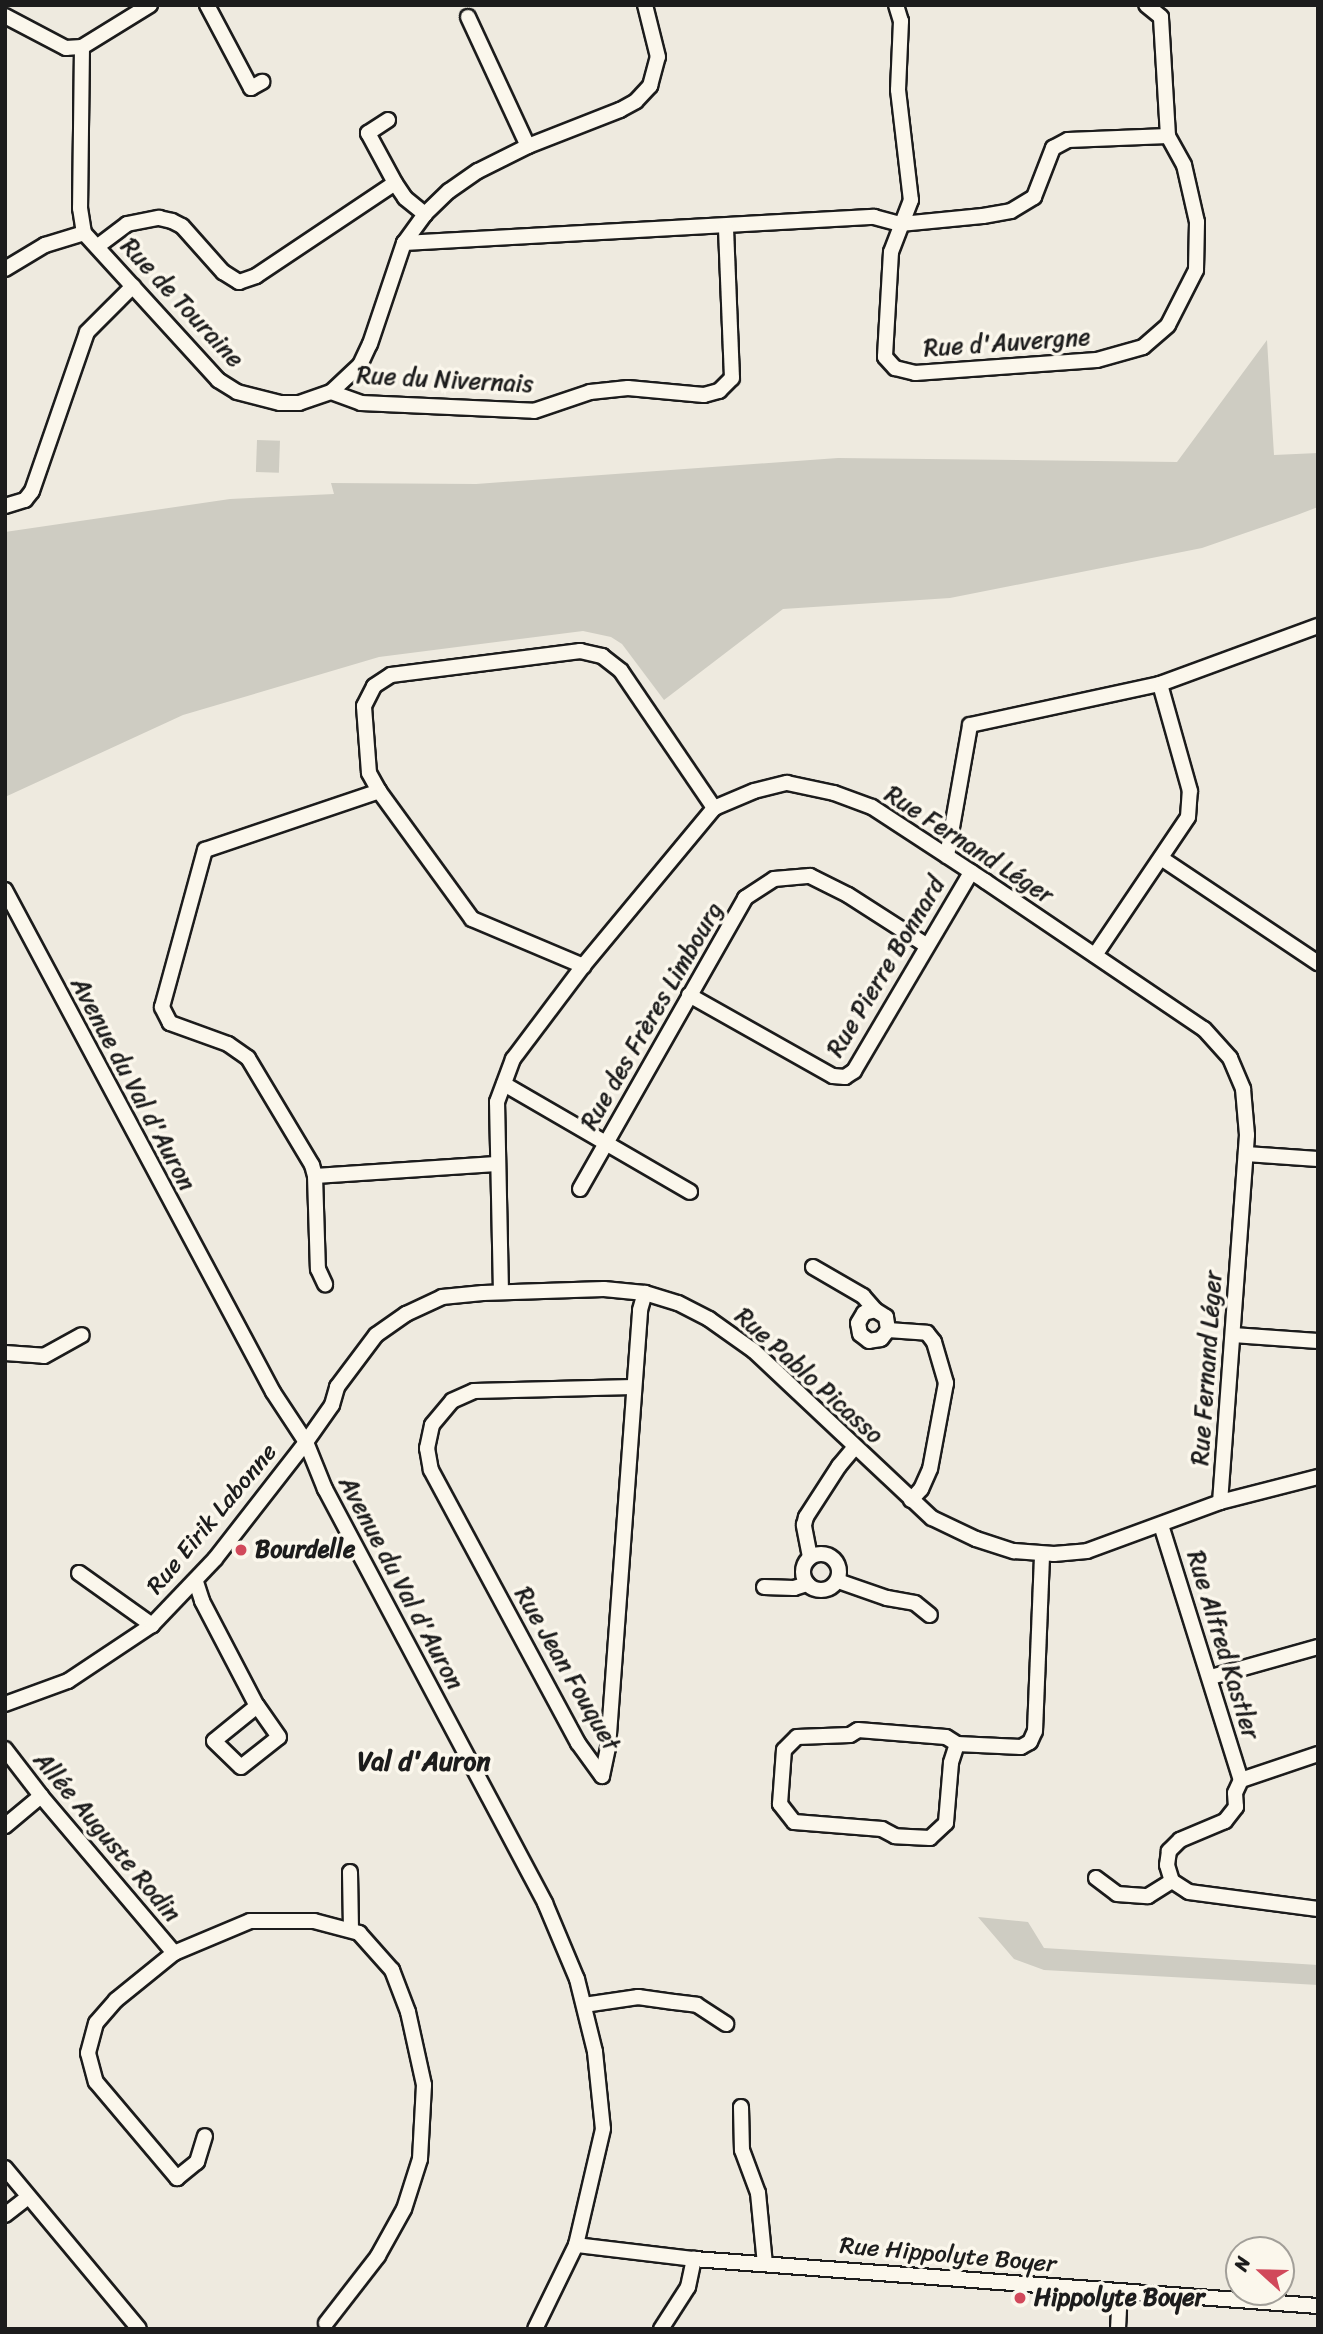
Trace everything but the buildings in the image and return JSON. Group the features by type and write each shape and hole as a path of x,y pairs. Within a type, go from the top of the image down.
{"street":[{"path":"206,5 251,88 262,82"},
{"name":"Rue de Touraine","path":"5,269 45,245 84,233 218,380 237,392 280,403 299,403 331,392 360,365 370,344 404,243 425,214 449,191 478,171 528,146 620,110 636,102 650,86 658,57 645,5"},
{"name":"Rue d'Auvergne","path":"896,5 901,21 898,90 911,200 891,252 885,357 895,368 915,373 1097,360 1143,347 1168,325 1196,270 1197,222 1184,164 1168,136 1161,18 1146,5"},
{"path":"5,16 51,42 66,48 82,47 142,7"},
{"path":"468,17 528,146"},
{"path":"82,47 80,208 84,233"},
{"path":"388,120 368,133 405,198 425,214"},
{"path":"404,243 874,217 900,224 1011,211 1034,197 1053,148 1068,140 1168,136"},
{"path":"98,246 127,224 159,218 172,220 182,226 231,278 248,281 395,183"},
{"name":"Rue du Nivernais","path":"331,392 361,403 534,411 590,392 628,388 705,395 719,391 732,378 726,226"},
{"path":"5,506 25,500 32,491 87,332 133,286"},
{"path":"947,856 970,725 1160,684 1318,626"},
{"path":"583,966 472,919 369,773 364,706 374,686 391,675 580,651 602,656 621,671 713,808"},
{"path":"1095,955 1188,817 1190,791 1160,684"},
{"name":"Rue Fernand Léger","path":"501,1292 496,1164 497,1102 513,1059 583,966 713,808 754,791 787,783 834,793 872,807 971,872 1205,1029 1230,1058 1243,1088 1246,1154 1220,1502"},
{"path":"325,1284 318,1269 315,1176 312,1165 248,1059 229,1044 170,1023 162,1007 205,850 380,791"},
{"path":"1161,858 1318,963"},
{"name":"Rue Pierre Bonnard","path":"689,995 833,1076 845,1077 854,1071 971,872"},
{"name":"Rue des Frères Limbourg","path":"580,1189 745,898 774,879 810,876 848,895 926,946"},
{"name":"Avenue du Val d'Auron","path":"5,890 272,1392 306,1442 324,1489 545,1903 577,1979 595,2052 603,2129 576,2245 535,2329"},
{"path":"504,1084 690,1192"},
{"path":"1246,1154 1318,1159"},
{"path":"315,1176 496,1164"},
{"path":"813,1267 863,1296 875,1310 886,1317 888,1330 881,1339 869,1341 860,1334 858,1323 864,1313 875,1310"},
{"name":"Rue Pablo Picasso","path":"306,1442 331,1405 337,1387 376,1335 406,1314 442,1297 604,1289 645,1293 678,1303 729,1332 754,1351 932,1518 992,1546 1042,1554 1087,1551 1220,1502 1318,1477"},
{"name":"Rue Jean Fouquet","path":"633,1387 474,1391 452,1401 432,1425 427,1448 431,1470 578,1742 602,1776 608,1748 633,1387 640,1310 645,1293"},
{"path":"888,1330 927,1333 934,1342 946,1383 930,1469 921,1489 911,1500"},
{"path":"5,1353 44,1356 82,1335"},
{"path":"1233,1335 1318,1341"},
{"name":"Rue Eirik Labonne","path":"5,1704 68,1681 152,1625 196,1582 306,1442"},
{"path":"807,1584 803,1573 810,1558 804,1525 806,1517 839,1466 855,1447"},
{"name":"Rue Alfred Kastler","path":"1161,1525 1211,1677 1241,1780 1235,1793 1236,1807 1226,1821 1180,1840 1169,1851 1167,1865 1172,1881"},
{"path":"810,1558 822,1553 833,1558 840,1568 838,1581"},
{"path":"957,1744 951,1763 946,1823 929,1838 895,1836 881,1829 794,1822 780,1804 783,1750 797,1737 850,1735 858,1730 946,1737 957,1744 1021,1746 1030,1742 1035,1731 1042,1554"},
{"path":"79,1573 152,1625"},
{"path":"764,1587 794,1588 807,1584 823,1590 838,1581"},
{"path":"838,1581 887,1598 915,1603 930,1615"},
{"path":"196,1582 202,1601 257,1706 279,1737 241,1767 214,1741 257,1706"},
{"path":"1211,1677 1318,1647"},
{"name":"Allée Auguste Rodin","path":"5,1749 40,1796 174,1953"},
{"name":"Rue Alfred Kastler","path":"1241,1780 1318,1754"},
{"path":"5,1826 40,1796"},
{"path":"350,1872 351,1930"},
{"path":"1096,1878 1117,1894 1148,1896 1172,1881 1189,1892 1318,1909"},
{"name":"Allée Auguste Rodin","path":"205,2136 197,2162 177,2178 96,2082 88,2053 96,2022 116,2000 174,1953 250,1921 314,1921 351,1930 377,1949 392,1970 408,2012 424,2085 423,2130 419,2159 404,2209 378,2256 326,2323"},
{"path":"584,2005 638,1997 697,2005 726,2024"},
{"path":"741,2106 742,2150 758,2193 765,2264"},
{"path":"5,2168 139,2329"},
{"path":"5,2215 28,2197"},
{"name":"Rue Hippolyte Boyer","path":"576,2245 694,2259 1120,2294 1318,2306"},
{"path":"661,2329 688,2287 694,2259"},
{"path":"1118,2329 1120,2294"}],"shaded area":[{"path":"1267,340 1274,455 1318,453 1318,507 1297,515 1202,548 950,598 783,609 664,700 622,644 611,637 583,631 379,657 183,715 5,797 5,532 230,499 334,494 331,483 476,484 838,458 1177,462"},
{"path":"257,440 280,441 279,473 256,472"},
{"path":"978,1917 1028,1922 1044,1948 1318,1965 1318,1985 1044,1970 1014,1959"}],"place":[{"name":"Bourdelle","path":"241,1550"},
{"name":"Hippolyte Boyer","path":"1020,2298"}],"district":[{"name":"Val d'Auron","path":"424,1762"}]}
